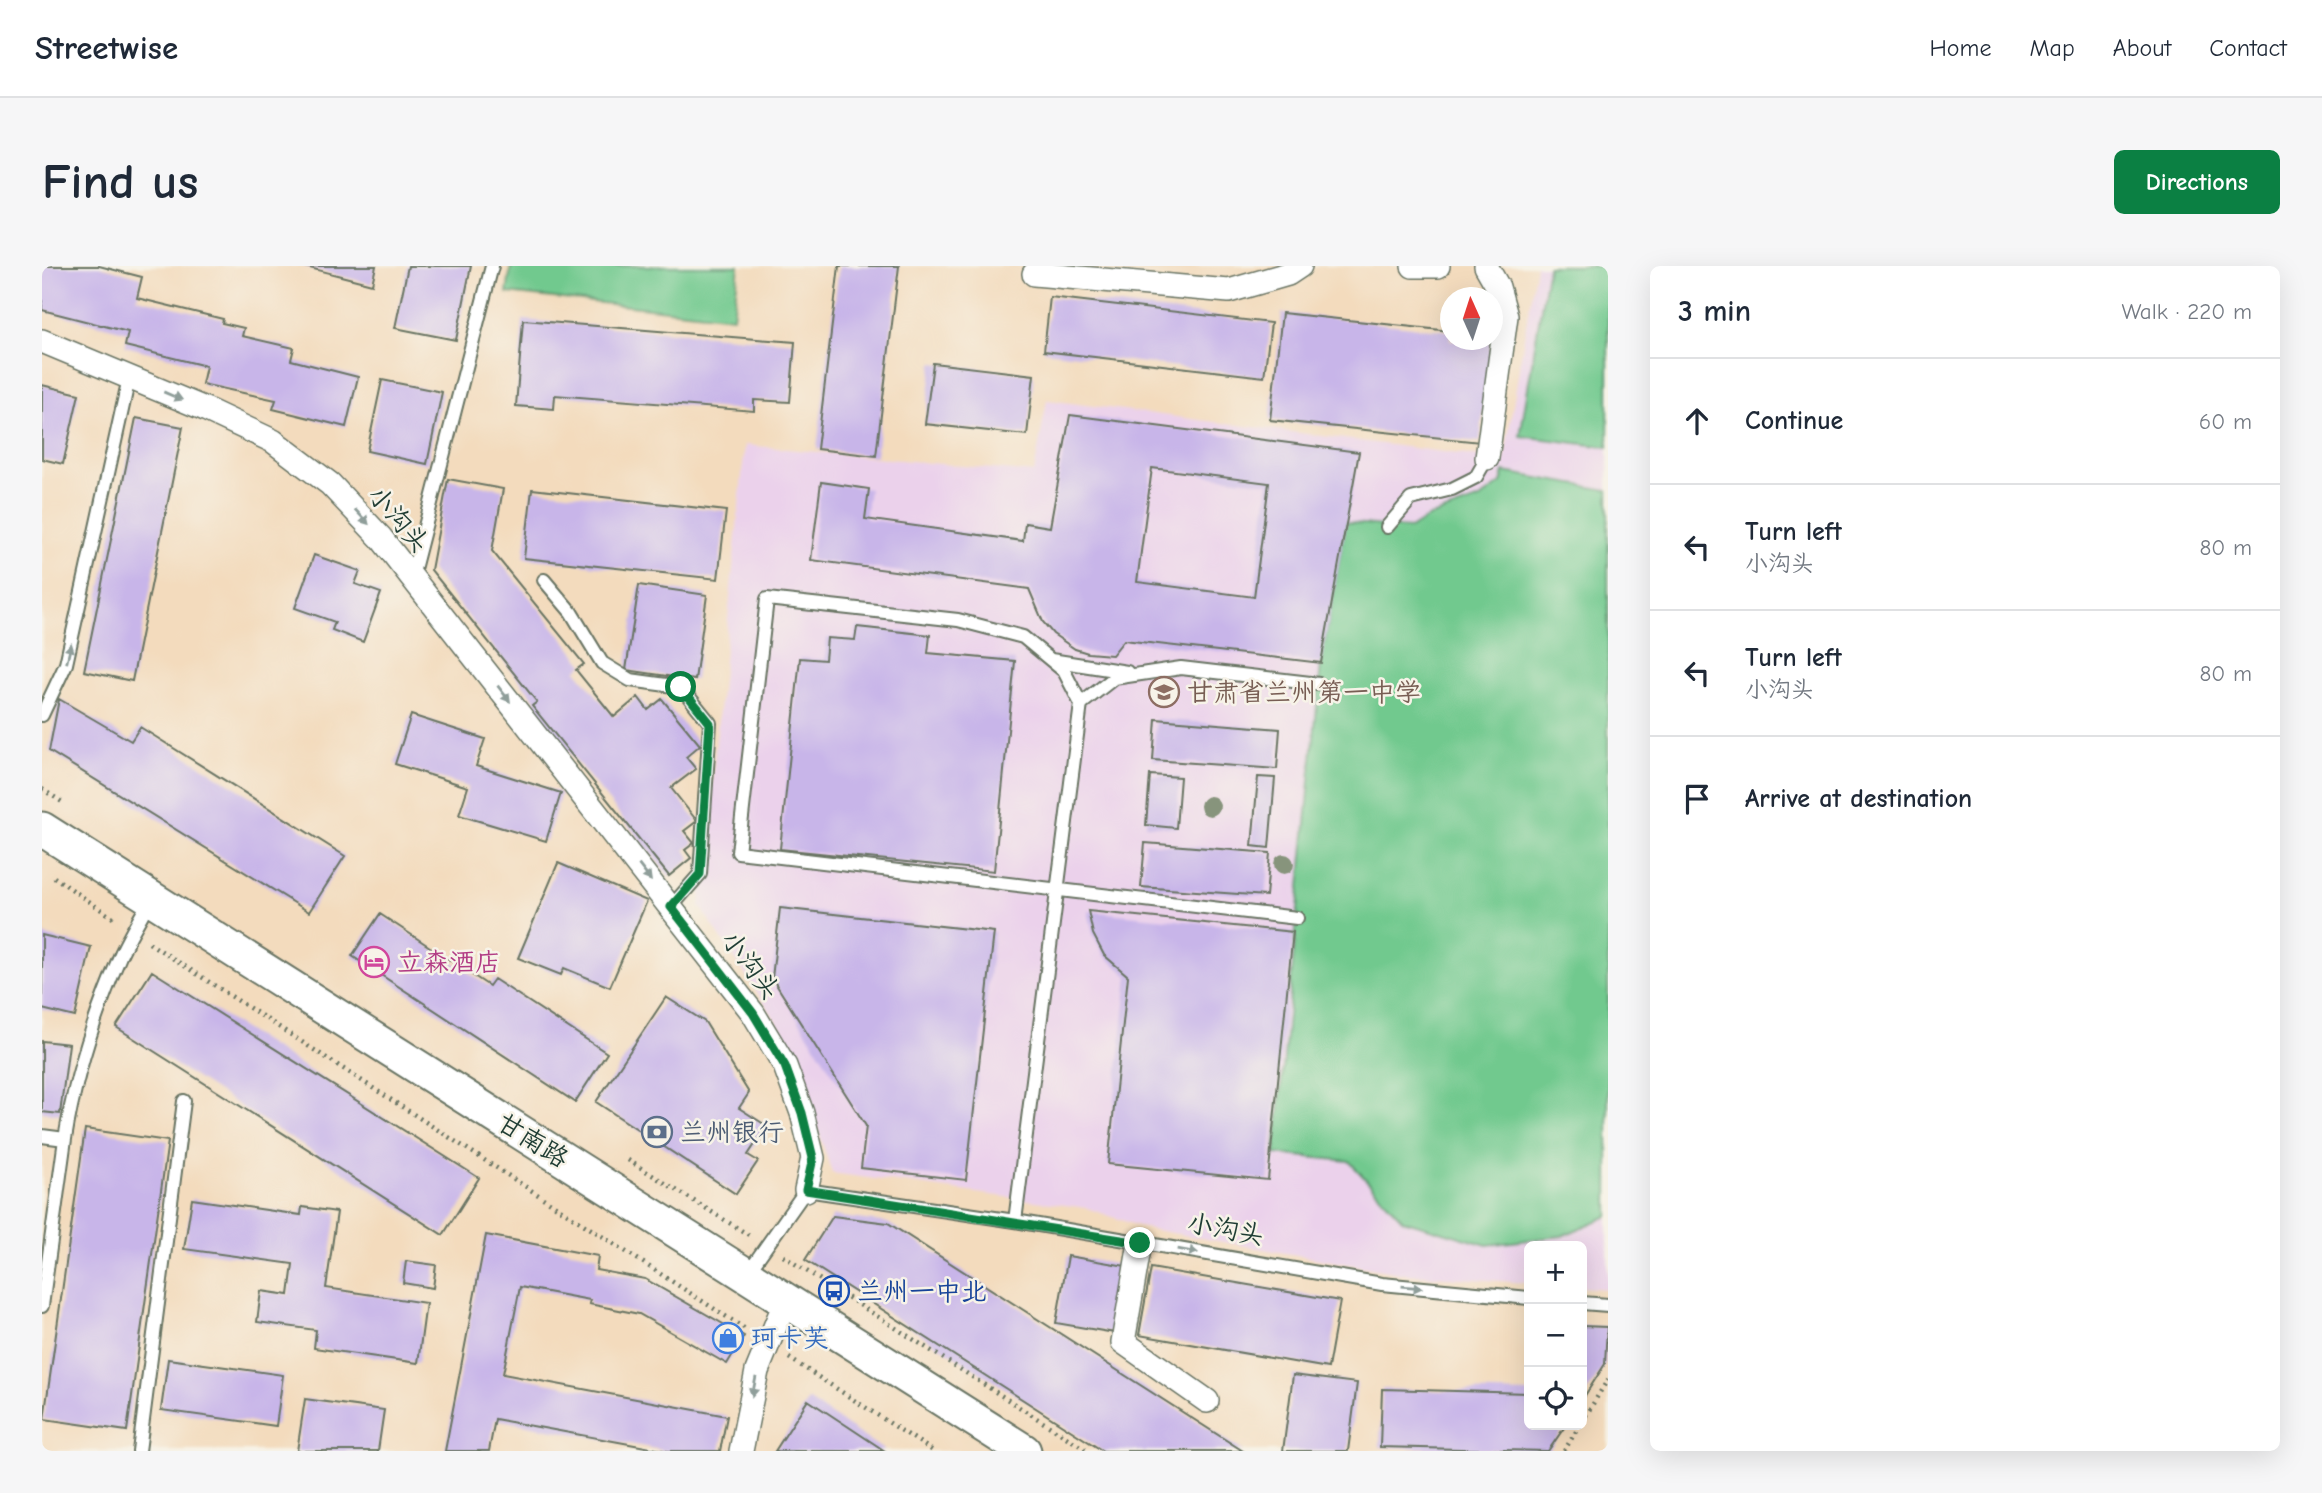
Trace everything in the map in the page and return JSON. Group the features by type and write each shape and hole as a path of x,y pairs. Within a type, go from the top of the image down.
{"street":[{"path":"1034,274 1228,291 1288,274 1300,266"},
{"path":"1413,266 1437,266"},
{"path":"1486,266 1498,287 1506,316 1487,458"},
{"name":"小沟头","path":"42,341 273,441 330,484 381,538 753,1013 785,1066 802,1113 813,1158 806,1190"},
{"name":"甘南路","path":"42,829 1024,1451"},
{"path":"1140,1243 1124,1342 1207,1401"},
{"path":"741,1451 757,1371 786,1300"}],"lane":[{"path":"412,577 492,266"},
{"path":"42,715 66,664 130,377"},
{"path":"1387,527 1411,499 1452,489 1476,477 1487,458"},
{"path":"544,580 571,612 602,663 630,680 681,687 710,723 700,874 671,907"},
{"path":"1015,1221 1057,890 1081,704 1064,671 1023,637 958,620 767,599 738,852 1057,890 1297,918"},
{"path":"1051,660 1142,674"},
{"path":"1081,704 1114,678 1181,668 1319,684"},
{"path":"42,1306 70,1107 86,1046 121,955 151,898"},
{"path":"139,1451 184,1101"},
{"path":"42,1136 65,1139"},
{"path":"746,1275 806,1190"},
{"name":"小沟头","path":"806,1190 1015,1221 1382,1284 1524,1298"},
{"path":"1223,1257 1226,1242"},
{"path":"1587,1303 1608,1305"}],"path":[{"path":"46,871 133,932 933,1451"},
{"path":"1587,1414 1608,1379"},
{"path":"1564,1451 1577,1430"}],"shaded area":[{"name":"甘肃省兰州第一中学","path":"1536,266 1608,266 1608,1289 1587,1287 1587,1241 1524,1241 1524,1283 1404,1274 1144,1228 1087,1208 832,1173 790,1042 700,906 745,445 1034,473 1047,400 1504,460"}],"green space":[{"path":"511,266 739,266 733,317 507,293"},
{"path":"1548,266 1608,266 1608,447 1520,436"},
{"path":"1504,472 1608,490 1608,1216 1562,1236 1487,1245 1403,1220 1349,1161 1275,1154 1321,663 1346,522 1410,529 1429,517 1480,499 1501,483"}],"building":[{"path":"42,266 99,266 142,277 137,298 223,319 222,323 244,328 242,336 294,348 291,360 358,377 346,427 273,409 276,400 202,384 206,366 125,346 128,332 42,310"},
{"path":"302,266 376,266 372,284"},
{"path":"408,266 471,266 456,340 395,328"},
{"path":"839,266 899,266 876,456 817,449"},
{"path":"1050,297 1271,323 1264,377 1044,351"},
{"path":"1282,313 1440,330 1440,350 1490,350 1480,442 1270,420"},
{"path":"523,320 795,342 790,402 754,400 754,411 555,395 554,409 516,406"},
{"path":"933,363 1034,375 1027,435 925,424"},
{"path":"382,380 442,392 427,464 367,451"},
{"path":"42,385 79,394 63,464 42,459"},
{"path":"1070,415 1359,452 1321,663 1124,640 1112,655 1088,653 1075,649 1053,634 1043,622 1029,589 811,560 821,482 869,489 865,519 1023,541 1025,523 1050,527","holes":["1152,468 1269,483 1254,597 1137,582"]},
{"path":"136,418 183,427 132,681 84,671"},
{"path":"448,479 503,489 492,551 584,664 576,670 614,717 638,697 648,710 662,699 700,745 686,757 696,769 671,788 697,821 684,831 694,843 685,850 691,858 669,876 532,706 537,702 431,570"},
{"path":"532,489 726,511 718,579 524,558"},
{"path":"314,555 360,571 355,584 381,593 363,642 332,630 335,622 295,608"},
{"path":"639,585 707,595 695,680 626,670"},
{"path":"857,627 930,635 928,653 1015,661 994,871 780,849 800,658 825,660 827,638 855,640"},
{"path":"59,699 131,741 140,727 345,856 309,912 49,751"},
{"path":"411,715 485,739 476,766 561,793 546,841 459,815 468,787 395,764"},
{"path":"1156,719 1280,729 1277,769 1153,760"},
{"path":"1150,775 1180,777 1176,828 1146,825"},
{"path":"1258,777 1275,778 1269,848 1252,846"},
{"path":"1145,843 1270,853 1266,896 1141,887"},
{"path":"558,863 647,901 610,987 564,968 561,975 518,958"},
{"path":"780,908 994,932 966,1180 861,1168 866,1126 772,978"},
{"path":"1088,911 1293,932 1268,1180 1108,1164 1128,976 1104,955 1093,934"},
{"path":"380,914 489,986 494,979 607,1053 575,1102 352,956"},
{"path":"42,935 91,947 75,1017 42,1009"},
{"path":"152,971 479,1178 443,1235 116,1027"},
{"path":"666,997 705,1022 749,1093 739,1108 767,1126 748,1155 758,1161 736,1194 596,1102"},
{"path":"42,1041 69,1044 60,1114 42,1112"},
{"path":"85,1129 168,1141 127,1431 44,1419"},
{"path":"192,1199 301,1215 302,1207 337,1212 326,1288 426,1303 418,1363 314,1348 316,1330 257,1322 261,1291 289,1295 293,1264 184,1249"},
{"path":"833,1216 888,1223 1243,1451 1103,1451 805,1260"},
{"path":"486,1235 598,1256 596,1270 645,1279 744,1336 727,1364 639,1314 589,1304 590,1300 520,1287 503,1374 727,1416 720,1451 667,1451 495,1419 489,1451 445,1451"},
{"path":"1068,1256 1126,1266 1115,1333 1056,1323"},
{"path":"406,1261 436,1265 433,1288 403,1283"},
{"path":"1151,1268 1340,1301 1328,1368 1139,1335"},
{"path":"1587,1326 1607,1327 1605,1364 1587,1392"},
{"path":"168,1359 283,1375 276,1426 161,1410"},
{"path":"1293,1375 1357,1383 1348,1451 1283,1451"},
{"path":"1382,1389 1524,1393 1524,1430 1563,1430 1548,1451 1380,1447"},
{"path":"305,1399 384,1410 378,1451 297,1451"},
{"path":"808,1400 885,1451 775,1451"}],"place":[{"name":"甘肃省兰州第一中学","path":"1164,692"},
{"name":"立森酒店","path":"374,962"},
{"name":"兰州银行","path":"657,1132"},
{"name":"兰州一中北","path":"834,1291"},
{"name":"珂卡芙","path":"728,1338"}],"route":[{"path":"681,687 710,723 700,874 671,907 753,1013 785,1066 802,1113 813,1158 806,1190 1015,1221 1140,1243"}]}
